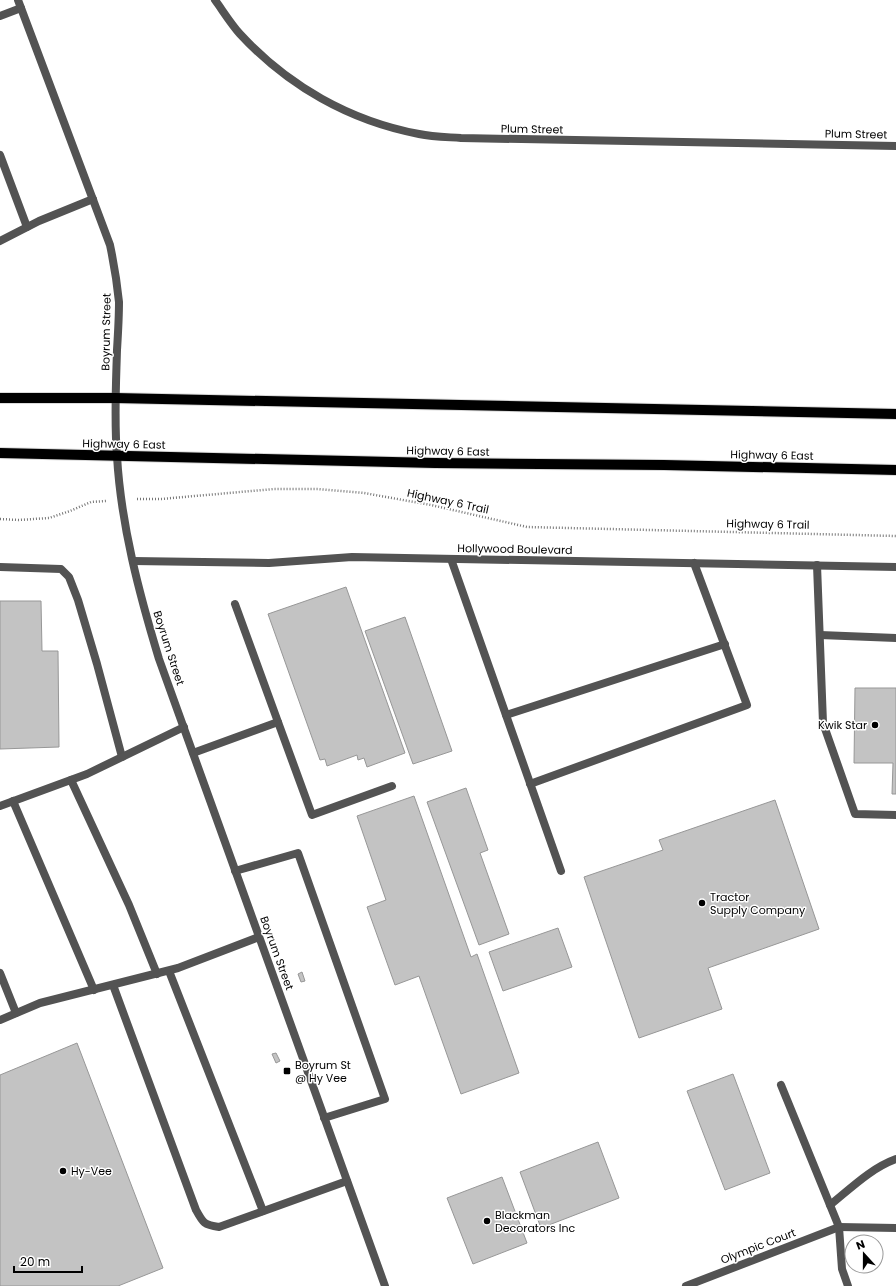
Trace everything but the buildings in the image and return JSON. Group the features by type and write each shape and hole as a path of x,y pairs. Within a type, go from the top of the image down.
{"main road":[{"path":"0,398 115,398 896,414"},
{"name":"Highway 6 East","path":"0,453 435,463 672,465 896,470"}],"street":[{"name":"Plum Street","path":"215,0 240,33 269,63 303,88 339,109 379,124 420,134 469,138 896,146"},
{"path":"0,16 20,4"},
{"name":"Boyrum Street","path":"20,4 110,245 116,273 119,303 115,398 117,455 121,500 133,561 159,660 385,1286"},
{"path":"0,155 27,227"},
{"path":"0,241 39,221 93,199"},
{"name":"Hollywood Boulevard","path":"133,561 269,563 352,557 896,567"},
{"path":"451,559 561,871"},
{"path":"530,784 747,705 694,563"},
{"path":"817,565 823,722 855,814 896,815"},
{"path":"0,566 61,569 69,577 78,600 97,664 122,757"},
{"path":"235,604 312,814 392,786"},
{"path":"820,635 896,638"},
{"path":"506,715 725,644"},
{"path":"193,753 278,722"},
{"path":"0,806 71,780 122,757 184,726"},
{"path":"71,780 129,905 157,974"},
{"path":"14,802 94,990"},
{"path":"236,871 298,853 384,1099 324,1118"},
{"path":"0,1020 40,1003 169,971 259,937"},
{"path":"169,971 263,1211"},
{"path":"0,973 16,1013"},
{"path":"113,985 196,1210 208,1226 219,1227 347,1181"},
{"path":"781,1085 839,1227 842,1269 848,1286"},
{"path":"830,1206 866,1176 888,1162 896,1159"},
{"path":"839,1227 896,1228"},
{"name":"Olympic Court","path":"686,1286 839,1227"}],"path":[{"name":"Highway 6 Trail","path":"0,519 19,520 49,518 90,502 161,499 274,489 318,489 364,493 431,505 527,527 896,536"}],"place":[{"name":"Kwik Star","path":"875,725"},
{"name":"Tractor Supply Company","path":"702,903"},
{"name":"Boyrum St @ Hy Vee","path":"287,1071"},
{"name":"Hy-Vee","path":"63,1171"},
{"name":"Blackman Decorators Inc","path":"487,1221"}]}
